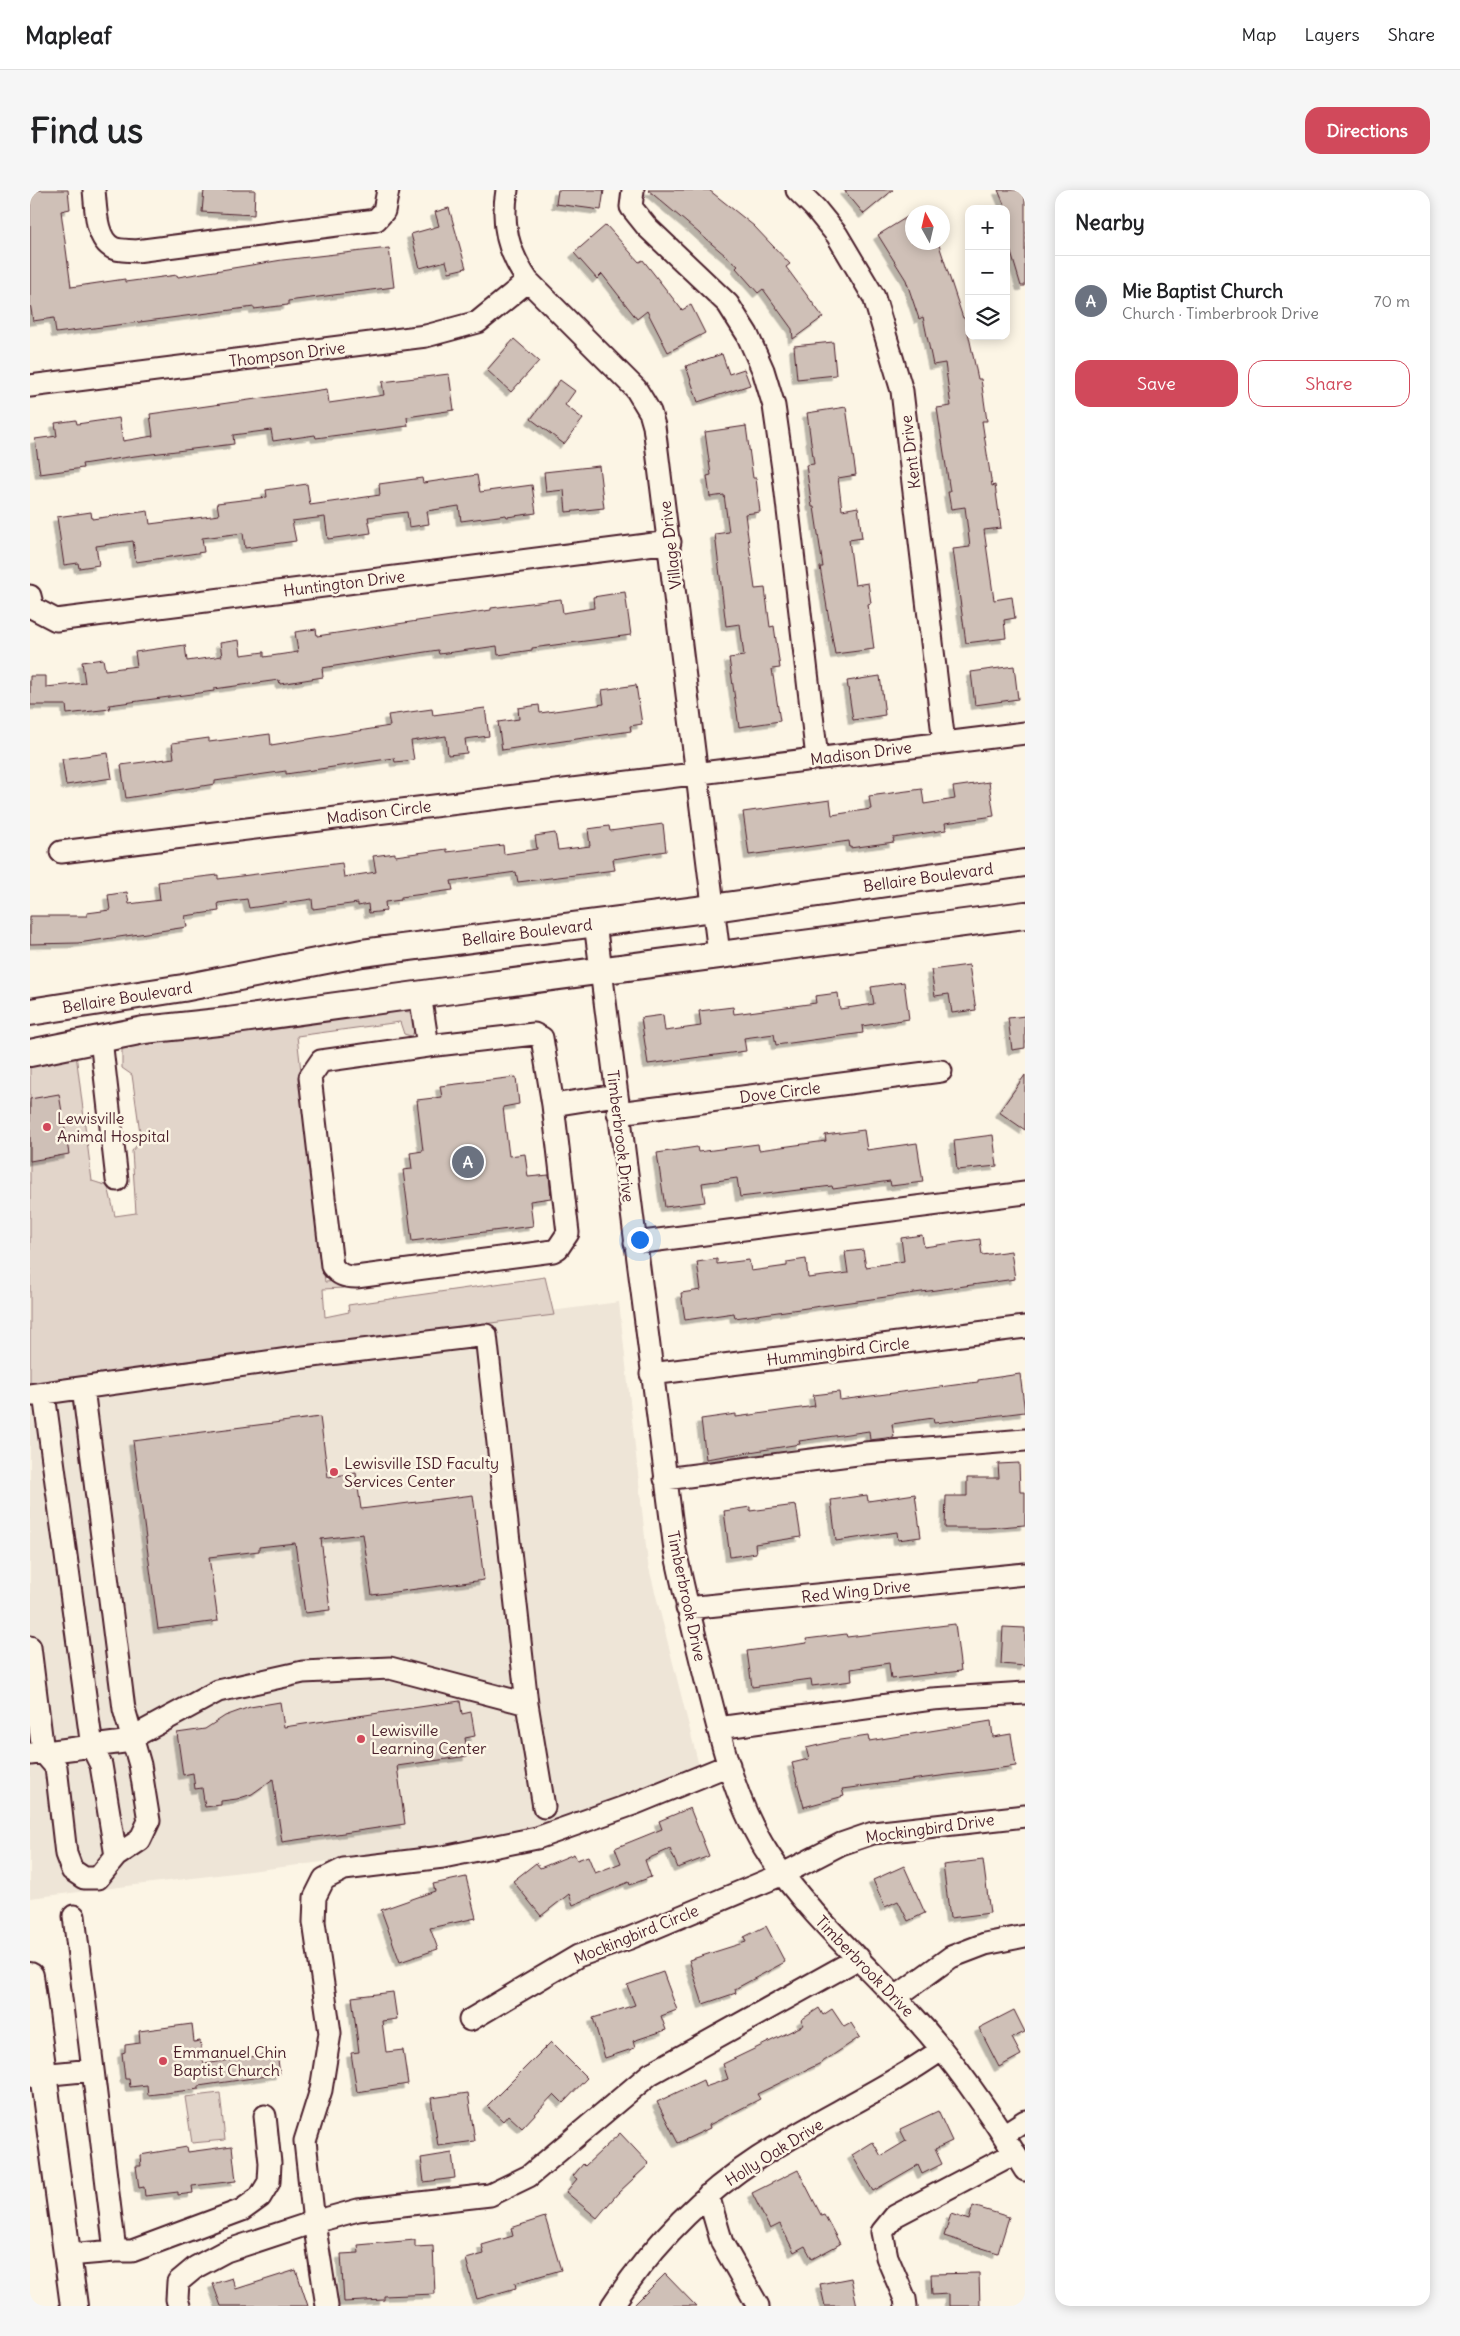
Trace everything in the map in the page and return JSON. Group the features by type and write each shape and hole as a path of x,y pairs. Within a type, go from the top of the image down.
{"main road":[{"name":"Bellaire Boulevard","path":"30,1012 182,988 362,953 713,908 1025,863"},
{"path":"30,1052 144,1030 228,1021 719,954 1025,915"},
{"path":"30,1976 37,2075 68,2255 74,2306"}],"street":[{"path":"94,190 98,221 104,239 113,248 136,251 376,220 384,211 388,190"},
{"name":"Village Drive","path":"507,190 503,212 507,240 519,269 528,281 626,378 640,395 650,412 660,458 719,954"},
{"path":"633,190 631,207 647,226 728,304 764,370 774,406 817,758"},
{"name":"Kent Drive","path":"797,190 837,235 874,297 902,391 944,743"},
{"name":"Thompson Drive","path":"30,386 426,336 478,322 528,281"},
{"name":"Huntington Drive","path":"30,596 34,608 56,620 670,542"},
{"name":"Madison Drive","path":"697,772 1025,733"},
{"name":"Madison Circle","path":"61,852 697,772"},
{"name":"Timberbrook Drive","path":"594,923 675,1550 687,1608 729,1765 755,1831 782,1874 808,1906 896,1997 941,2050 1004,2135 1020,2162"},
{"path":"420,994 428,1046"},
{"path":"534,1034 542,1038 553,1105 568,1233 558,1248 553,1251 347,1277 338,1273 332,1266 310,1077 321,1062 428,1046 534,1034"},
{"path":"101,1038 117,1180"},
{"name":"Dove Circle","path":"553,1105 617,1104 941,1071"},
{"path":"635,1243 1025,1193"},
{"name":"Hummingbird Circle","path":"651,1374 1025,1327"},
{"path":"116,1856 101,1765 92,1747 37,1394 296,1358 486,1335 527,1704 544,1807"},
{"path":"30,1647 37,1753 56,1767 66,1854 72,1870 84,1878 98,1878 116,1856 140,1840 149,1822 140,1765 124,1709 83,1388"},
{"path":"665,1479 865,1453 1025,1440"},
{"name":"Red Wing Drive","path":"687,1608 1025,1574"},
{"path":"37,1753 124,1742 218,1691 303,1672 390,1668 527,1704"},
{"path":"718,1728 932,1700 1025,1693"},
{"path":"326,2306 305,2141 321,2090 330,2033 314,1922 315,1897 324,1879 344,1869 443,1857 537,1838 636,1803 729,1765"},
{"name":"Mockingbird Drive","path":"782,1874 841,1844 873,1833 1025,1816"},
{"name":"Mockingbird Circle","path":"470,2020 578,1956 630,1938 782,1874"},
{"path":"74,1916 116,2251"},
{"path":"896,1997 951,1957 985,1944 1025,1936"},
{"path":"179,2306 177,2299 178,2282 196,2267 226,2252 314,2222 358,2210 490,2196 529,2176 650,2074 858,1958"},
{"name":"Holly Oak Drive","path":"612,2306 634,2273 681,2219 708,2195 758,2158 916,2068 941,2050"},
{"path":"37,2075 93,2070"},
{"path":"68,2255 132,2251 242,2210 260,2197 269,2182 270,2163 265,2116"},
{"path":"1004,2135 1025,2121"},
{"path":"906,2306 905,2299 887,2257 882,2232 895,2216 1020,2162"},
{"path":"708,2195 722,2243 758,2306"}],"shaded area":[{"path":"394,1011 412,1012 417,1028 411,1036 404,1034 400,1022 297,1036 325,1282 342,1281 344,1288 323,1289 325,1317 349,1312 348,1305 545,1277 554,1315 310,1346 30,1390 30,1064 76,1054 92,1181 108,1186 115,1216 136,1213 132,1151 141,1140 132,1075 122,1068 122,1047 151,1041"},
{"path":"619,1302 648,1564 699,1766 580,1814 506,1835 420,1850 30,1898 30,1380"},
{"path":"220,2093 225,2140 192,2143 185,2097"}],"building":[{"path":"30,190 68,190 70,209 61,211 71,287 125,279 125,282 177,275 178,277 282,260 389,248 394,287 288,301 288,305 254,309 254,307 56,333 54,318 33,321 30,303"},
{"path":"204,190 255,190 254,215 202,212"},
{"path":"558,190 604,190 601,210 556,204"},
{"path":"648,190 709,190 754,226 790,264 786,267 823,317 793,339 792,329 763,289 758,293 736,268 738,266"},
{"path":"844,190 893,190 864,214"},
{"path":"998,190 1025,190 1025,286 1021,286 1010,249 1010,205 1004,205"},
{"path":"449,208 466,268 449,272 446,261 420,268 411,234 439,226 435,212"},
{"path":"905,218 905,250 941,250 963,318 965,318 965,340 970,340 978,379 981,379 987,421 982,421 992,486 995,485 1001,528 984,530 994,600 1012,597 1015,618 1004,620 1006,638 966,643 953,549 970,547 965,507 951,509 937,408 951,406 945,363 933,365 923,317 919,319 906,280 878,235"},
{"path":"606,225 639,262 643,260 682,310 691,305 705,333 668,352 647,311 637,319 602,274 597,279 574,253"},
{"path":"514,339 539,361 511,392 487,370"},
{"path":"833,342 836,375 797,379 794,346"},
{"path":"722,354 729,374 744,369 750,385 698,402 686,366"},
{"path":"449,374 454,410 407,417 408,426 316,438 315,435 273,441 271,430 233,435 234,444 82,464 83,468 40,474 35,439 57,436 55,423 76,420 77,424 119,418 123,441 153,436 150,414 327,389 329,403 384,395 382,382"},
{"path":"560,380 575,391 565,405 583,419 564,444 531,419"},
{"path":"846,407 856,475 838,478 842,510 858,507 862,538 849,540 855,585 868,583 871,603 868,604 874,649 835,654 820,567 823,567 806,465 814,464 807,413"},
{"path":"746,426 753,478 756,478 760,512 745,514 755,589 765,588 770,627 774,626 780,668 772,669 780,721 739,727 729,658 744,656 740,624 726,626 715,534 729,532 724,495 710,497 707,476 711,475 705,432"},
{"path":"599,466 604,508 566,512 564,490 546,492 544,472"},
{"path":"477,475 480,492 532,485 536,513 461,521 459,506 427,511 429,524 409,527 407,512 368,517 371,533 328,539 325,517 292,521 296,541 245,548 243,533 202,538 204,552 136,562 133,541 96,546 99,565 79,568 78,563 64,565 57,517 91,512 92,519 148,511 150,524 219,515 217,503 267,497 266,490 307,484 310,505 380,495 379,484 422,478 423,483"},
{"path":"625,592 631,635 532,648 532,650 498,655 497,646 439,654 438,650 322,668 323,677 280,684 279,680 214,689 214,691 109,705 110,709 67,714 66,705 30,705 30,676 46,676 46,687 85,683 82,662 103,659 105,670 137,666 135,652 185,645 187,661 222,656 220,643 239,640 241,655 264,652 264,657 298,652 295,632 316,629 317,636 491,610 491,608 561,599 563,613 594,608 593,597"},
{"path":"1014,666 1018,699 975,705 971,672"},
{"path":"880,676 885,715 853,720 847,681"},
{"path":"636,685 642,724 630,726 631,731 502,750 498,722 519,719 518,708 539,705 540,713 604,704 602,690"},
{"path":"485,708 489,736 465,739 467,753 448,755 446,736 411,741 414,760 395,762 394,758 286,774 286,771 215,781 215,784 126,798 121,765 174,758 172,743 209,738 209,742 270,734 271,745 390,726 388,715 432,709 433,715"},
{"path":"108,753 112,778 66,785 62,759"},
{"path":"989,782 994,816 945,823 946,830 893,838 894,842 850,848 849,841 749,855 743,812 830,800 832,815 871,809 869,796 922,789 924,804 955,799 953,787"},
{"path":"663,824 666,851 613,859 615,870 518,882 516,872 451,881 453,890 401,897 401,900 385,902 386,911 369,913 368,904 358,906 358,903 313,909 312,899 249,908 247,899 218,903 219,911 185,916 187,927 78,943 30,944 30,916 87,916 87,913 110,910 108,895 127,892 129,904 160,900 158,882 218,875 218,879 342,863 344,877 376,872 373,856 395,853 395,856 447,849 447,852 503,845 504,854 537,849 535,836 555,833 558,850 590,846 588,829 609,826 610,831"},
{"path":"969,965 976,1010 952,1013 949,994 935,996 931,970"},
{"path":"904,982 909,1019 862,1026 863,1033 776,1045 774,1034 744,1038 746,1051 648,1064 641,1018 663,1015 665,1031 701,1026 699,1011 733,1007 734,1014 816,1003 815,996 838,993 840,1009 874,1004 871,987"},
{"path":"1025,1016 1025,1048 1012,1050 1008,1018"},
{"path":"1025,1075 1025,1130 999,1112"},
{"path":"516,1077 519,1104 503,1107 509,1156 525,1154 528,1177 549,1175 551,1198 530,1201 533,1226 412,1241 403,1170 412,1169 410,1153 423,1151 417,1100 442,1097 440,1086"},
{"name":"Lewisville Animal Hospital","path":"59,1094 69,1154 30,1161 30,1099"},
{"path":"864,1130 867,1150 917,1143 923,1182 891,1186 890,1181 833,1189 832,1186 740,1197 737,1178 702,1183 705,1202 665,1207 657,1153 697,1147 698,1152 758,1144 759,1150 826,1141 825,1135"},
{"path":"993,1135 997,1166 957,1170 954,1140"},
{"path":"922,1235 924,1247 980,1239 982,1255 1011,1251 1015,1279 735,1318 734,1313 685,1320 681,1293 701,1290 697,1262 717,1259 717,1264 749,1260 751,1271 787,1266 787,1262 806,1259 808,1278 848,1273 845,1252 863,1250 866,1267 904,1261 901,1238"},
{"path":"1020,1374 1025,1412 934,1423 933,1418 892,1424 894,1437 870,1440 869,1431 799,1441 800,1444 706,1459 701,1419 736,1414 736,1417 815,1406 813,1395 839,1392 840,1400 978,1382 978,1380"},
{"path":"320,1417 328,1477 356,1473 361,1509 473,1495 484,1580 372,1595 363,1534 321,1539 330,1610 305,1613 295,1543 259,1547 259,1551 209,1557 218,1621 158,1629 133,1441"},
{"path":"1019,1463 1020,1492 1025,1492 1025,1525 987,1528 945,1528 946,1496 967,1496 967,1478 999,1478 998,1464"},
{"path":"915,1494 921,1537 898,1540 897,1532 836,1541 831,1500 867,1495 868,1501"},
{"path":"796,1505 801,1537 755,1544 756,1553 730,1557 724,1511 750,1507 750,1511"},
{"path":"955,1624 961,1671 891,1679 889,1663 851,1669 852,1681 812,1686 811,1679 752,1687 747,1651 807,1643 806,1639 846,1634 847,1637"},
{"path":"1003,1627 1025,1628 1025,1666 1001,1664"},
{"path":"460,1701 462,1714 471,1712 475,1736 465,1738 468,1756 397,1766 405,1824 282,1842 273,1779 252,1794 237,1799 221,1801 221,1805 205,1807 202,1788 195,1789 193,1773 183,1775 177,1733 205,1729 225,1716 250,1707 280,1702 284,1727"},
{"path":"991,1721 993,1737 1011,1734 1016,1766 842,1789 844,1796 804,1807 792,1763 809,1759 806,1748 840,1740 868,1736 869,1741"},
{"path":"690,1808 709,1856 678,1868 670,1849 645,1860 651,1877 630,1885 629,1882 573,1905 569,1894 541,1916 513,1881 536,1863 540,1868 574,1854 577,1860 588,1856 595,1873 621,1863 615,1848 662,1829 659,1821"},
{"path":"983,1860 990,1913 950,1918 943,1865"},
{"path":"904,1866 925,1913 908,1921 898,1901 885,1907 873,1880"},
{"path":"466,1877 476,1918 430,1928 438,1949 400,1962 381,1910 435,1891 433,1884"},
{"path":"766,1926 785,1962 735,1989 736,1993 703,2004 689,1960 746,1942 744,1937"},
{"path":"663,1972 677,2010 661,2016 666,2030 633,2041 635,2048 605,2058 593,2018 635,2005 627,1985"},
{"path":"393,1992 397,2019 382,2021 386,2052 403,2050 408,2084 357,2092 351,2053 359,2052 352,1997"},
{"path":"819,2008 823,2015 832,2009 844,2027 851,2023 860,2037 821,2063 757,2094 760,2099 709,2125 710,2128 678,2143 657,2102 703,2080 705,2087 728,2079 723,2064 804,2025 801,2020"},
{"path":"1014,2010 1025,2032 1012,2038 1021,2055 999,2067 979,2028"},
{"name":"Emmanuel Chin Baptist Church","path":"192,2024 194,2042 200,2041 204,2064 277,2053 280,2074 199,2086 199,2089 148,2095 147,2085 130,2087 129,2079 125,2079 122,2053 125,2052 125,2045 140,2043 139,2031"},
{"path":"551,2042 587,2078 563,2103 554,2094 522,2128 508,2115 503,2121 487,2106"},
{"path":"468,2093 475,2141 438,2146 431,2098"},
{"path":"938,2111 952,2141 935,2149 942,2164 922,2174 918,2165 873,2191 852,2155 873,2142 881,2156 906,2141 900,2129"},
{"path":"620,2133 649,2164 618,2193 597,2218 566,2192 577,2179 573,2176 583,2164 585,2166"},
{"path":"232,2146 236,2181 192,2186 193,2193 178,2195 178,2192 145,2196 144,2187 139,2188 136,2166 141,2166 140,2155 187,2147 188,2152"},
{"path":"452,2153 455,2178 424,2182 421,2158"},
{"path":"798,2170 821,2215 824,2214 840,2244 812,2259 805,2246 794,2252 780,2224 770,2229 752,2193"},
{"path":"973,2206 1009,2217 998,2253 944,2236 951,2214 969,2220"},
{"path":"545,2217 561,2270 515,2283 516,2288 477,2299 466,2259 484,2254 482,2245 513,2236 511,2228"},
{"path":"415,2240 415,2247 433,2246 435,2294 384,2296 384,2300 344,2302 341,2254 359,2253 358,2245"},
{"path":"296,2270 308,2306 221,2306 213,2284 232,2278 236,2289"},
{"path":"979,2273 980,2306 949,2306 949,2294 932,2295 931,2274"},
{"path":"665,2274 696,2306 633,2306"},
{"path":"851,2278 857,2306 825,2306 820,2284"}],"place":[{"name":"Lewisville Animal Hospital","path":"47,1127"},
{"name":"Mie Baptist Church","path":"468,1162"},
{"name":"Lewisville ISD Faculty Services Center","path":"334,1472"},
{"name":"Lewisville Learning Center","path":"361,1739"},
{"name":"Emmanuel Chin Baptist Church","path":"163,2061"}]}
